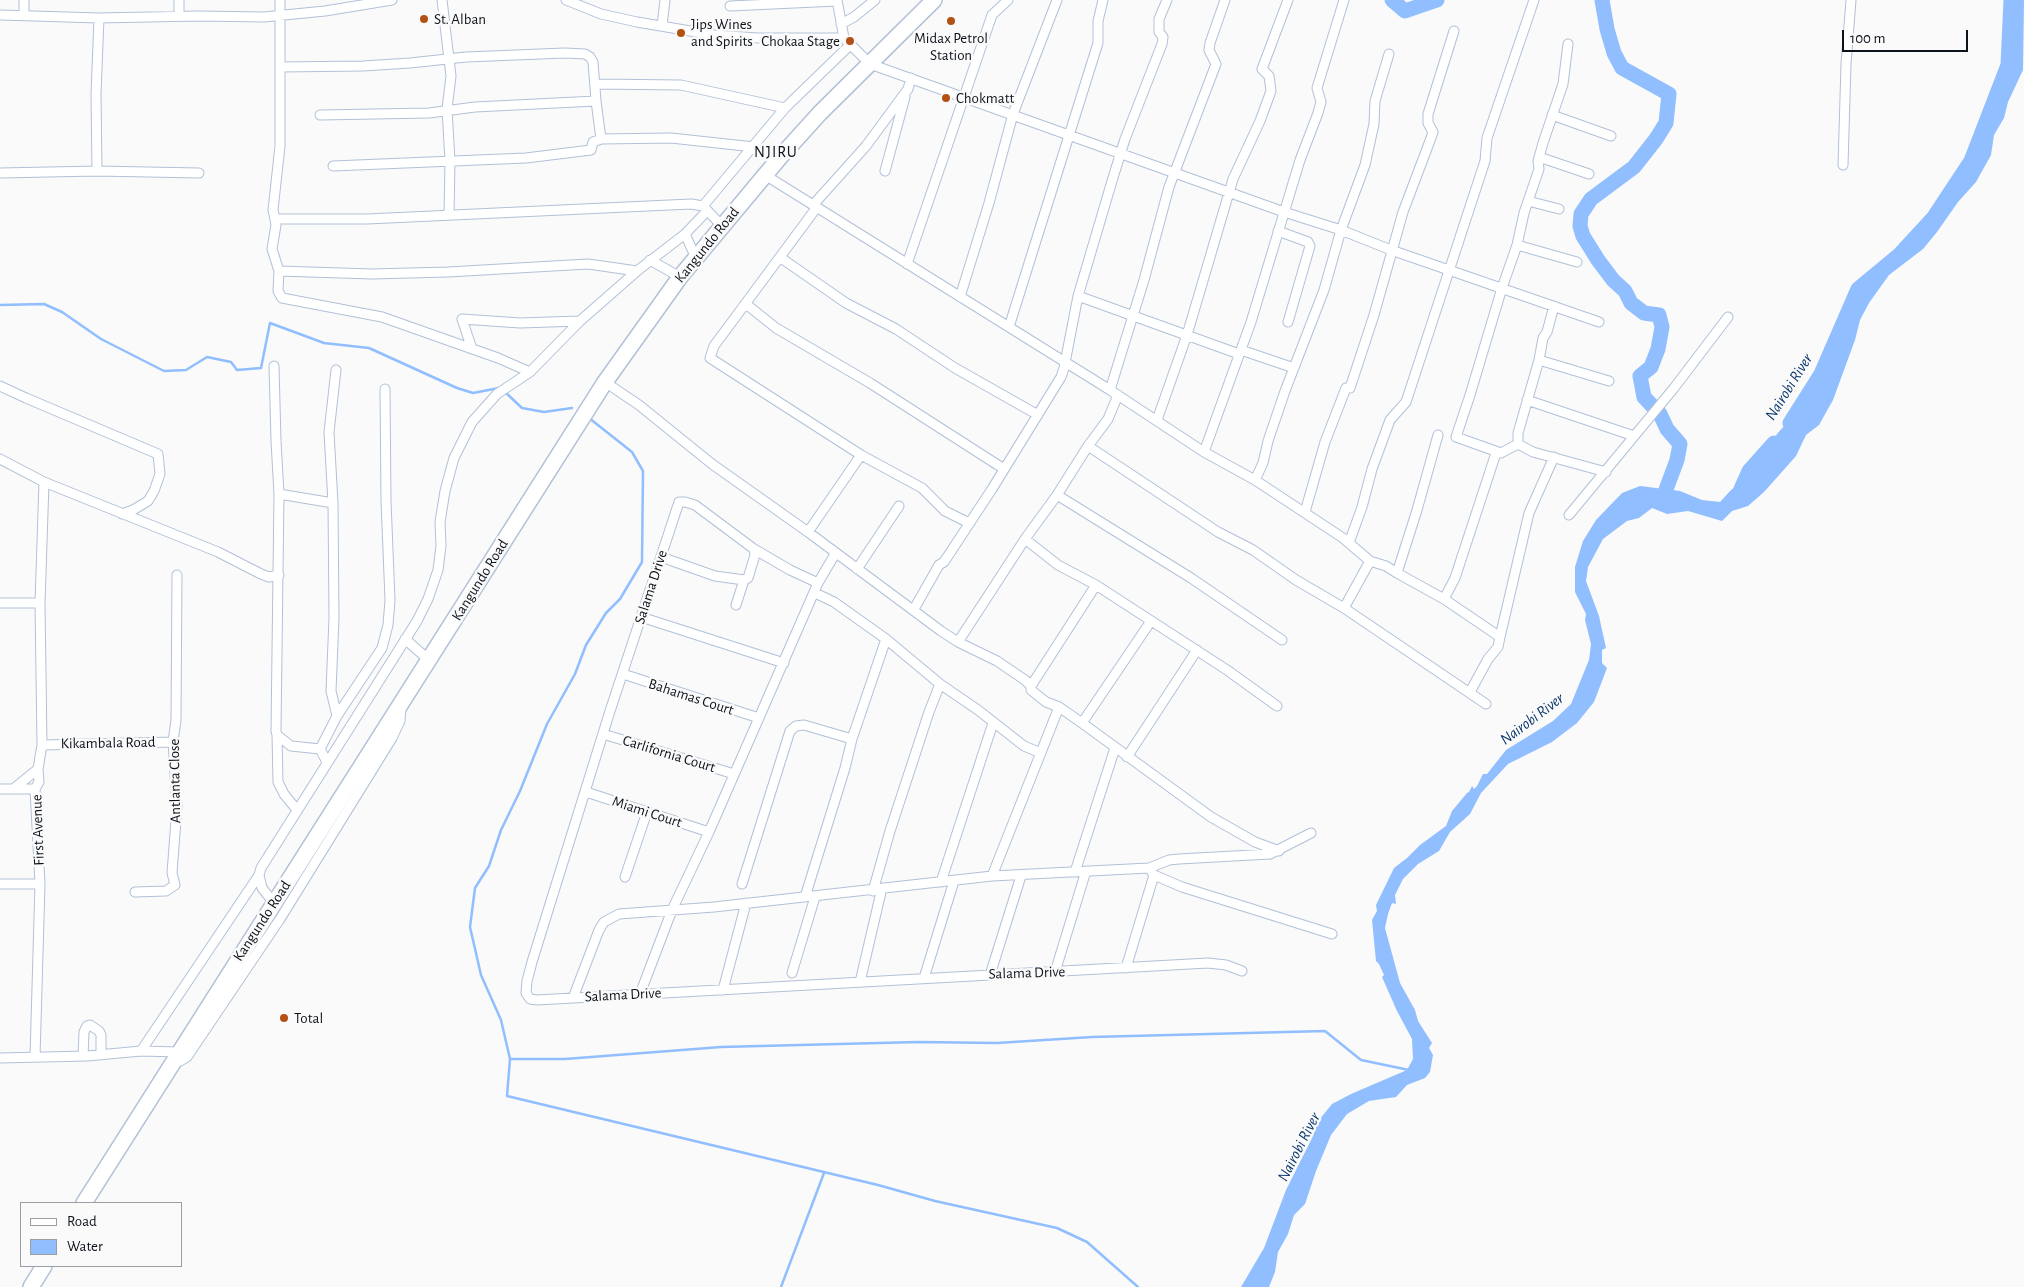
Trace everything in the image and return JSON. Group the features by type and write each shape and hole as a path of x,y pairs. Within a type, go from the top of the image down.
{"highway":[{"name":"Kangundo Road","path":"85,1202 605,382 680,277 765,175 820,113 934,0"},
{"path":"31,1287 43,1267"}],"street":[{"path":"24,0 24,15"},
{"path":"179,0 179,16"},
{"path":"280,0 280,146 273,210 276,225 272,249 279,270 279,295 282,298 382,317 530,372"},
{"path":"0,16 98,18 179,16 264,17 325,11 392,0"},
{"path":"442,0 451,76 447,109 450,161 449,215"},
{"path":"566,0 602,14 637,22 714,34 847,42"},
{"path":"662,26 665,0"},
{"path":"730,6 837,0 841,24 847,42 870,64 1284,212 1341,230 1391,250 1599,322"},
{"path":"841,24 854,17 875,0"},
{"path":"907,264 992,15 1008,0"},
{"path":"960,297 989,203 1013,114 1057,0"},
{"path":"1009,327 1068,134 1098,44 1098,21 1103,0"},
{"path":"914,609 939,564 944,562 1061,377 1078,296 1121,153 1162,44 1163,37 1159,32 1159,19 1167,0"},
{"path":"958,642 1025,539 1057,496 1088,446 1108,419 1133,315 1174,172 1216,64 1209,50 1225,0"},
{"path":"1157,420 1187,335 1233,179 1260,121 1271,92 1269,76 1262,69 1288,0"},
{"path":"1204,452 1240,352 1300,160 1318,113 1321,102 1316,88 1344,0"},
{"path":"1350,543 1372,469 1390,420 1406,402 1448,269 1485,161 1487,138 1534,0"},
{"path":"1843,165 1850,0"},
{"path":"96,171 98,18"},
{"path":"1305,512 1324,442 1346,388 1350,388 1403,212 1433,132 1428,123 1428,114 1454,31"},
{"path":"141,1051 259,875 297,810 417,621 428,599 438,570 442,506 454,458 478,415 497,394 530,372 580,321 637,271 685,234 785,108 847,42"},
{"path":"1501,453 1456,437 1539,169 1539,157 1563,84 1568,44"},
{"path":"280,67 363,66 450,58 551,53 585,54 593,62 601,139"},
{"path":"1255,480 1263,463 1268,441 1324,290 1341,230 1365,165 1374,124 1375,101 1389,54"},
{"path":"885,171 911,78"},
{"path":"596,84 681,85 785,108"},
{"path":"908,90 866,146 815,206 781,258 714,346 710,358 861,455 922,488 945,511 969,523"},
{"path":"320,115 429,113 442,112 447,109 522,104 596,102"},
{"path":"1552,115 1611,136"},
{"path":"333,166 526,158 591,150 593,142 601,139 671,138 754,147"},
{"path":"1539,157 1588,174"},
{"path":"0,173 96,171 199,172"},
{"path":"765,175 1114,392 1204,452 1255,480 1350,543 1370,561 1386,566 1444,599 1500,637"},
{"path":"1528,200 1559,209"},
{"path":"275,219 367,218 691,204 705,209 722,226"},
{"path":"1278,231 1308,242 1310,246 1288,322"},
{"path":"685,234 696,258"},
{"path":"1517,245 1577,262"},
{"path":"781,258 846,303 896,329 955,368 1038,415"},
{"path":"650,260 680,277"},
{"path":"279,270 372,274 448,272 588,264 637,271"},
{"path":"1078,296 1187,335 1294,368"},
{"path":"746,304 776,328 870,383 1004,469"},
{"path":"1518,444 1518,433 1539,360 1542,338 1547,332 1554,306"},
{"path":"1569,515 1674,388 1728,317"},
{"path":"472,349 462,319 520,322 580,321"},
{"path":"1539,360 1609,381"},
{"path":"274,366 279,494 278,782 284,794 297,810"},
{"path":"336,370 329,432 333,503 334,618 331,691 337,716"},
{"path":"605,382 639,405 712,464 958,642 996,661 1031,686 1031,690 1040,698 1059,707 1082,723 1211,817 1255,842 1279,851"},
{"path":"0,386 158,454 160,474 154,491 148,501 122,514"},
{"path":"320,749 337,716 382,648 388,625 390,600 386,501 385,388"},
{"path":"1527,400 1634,436"},
{"path":"1397,573 1438,436"},
{"path":"1444,599 1455,578 1496,453 1501,453 1518,444"},
{"path":"1518,444 1533,452 1606,472"},
{"path":"1088,446 1218,532 1253,550 1296,580 1398,643 1427,665 1486,704"},
{"path":"808,532 861,455"},
{"path":"1470,692 1488,658 1498,647 1529,513 1554,458"},
{"path":"0,459 44,482 218,552 269,577 279,575"},
{"name":"First Avenue","path":"35,1057 40,884 35,789 39,782 38,769 42,745 40,603 44,482"},
{"path":"279,494 333,503"},
{"path":"1057,496 1191,578 1282,640"},
{"name":"Salama Drive","path":"754,550 694,505 679,502 676,506 527,981 526,993 530,999 1216,963 1242,971"},
{"path":"856,569 899,506"},
{"path":"1025,539 1058,565 1096,585 1197,650 1276,706"},
{"path":"736,605 744,580 748,578 755,555 754,550"},
{"path":"754,550 818,583"},
{"path":"640,994 672,910 709,832 815,594 818,583 835,554"},
{"path":"661,558 715,576 744,580"},
{"path":"1344,608 1370,561"},
{"name":"Antlanta Close","path":"135,892 166,891 175,884 172,873 177,807 172,742 176,720 177,575"},
{"path":"1031,686 1096,585"},
{"path":"815,594 834,602 886,639 940,684 978,710 1024,746 1041,753"},
{"path":"0,603 40,603"},
{"path":"641,617 784,662"},
{"path":"1082,723 1151,621"},
{"path":"405,639 429,660"},
{"path":"805,898 845,768 852,739 886,639"},
{"path":"1127,757 1197,650"},
{"name":"Bahamas Court","path":"623,674 759,718"},
{"path":"860,982 877,890 896,812 928,712 940,684"},
{"path":"0,1058 83,1056 141,1051 176,1057 180,1061 187,1057 291,902 392,738 400,721 402,701"},
{"path":"992,876 1059,707"},
{"path":"941,882 993,723"},
{"path":"742,884 790,731 796,726 804,725 852,739"},
{"name":"Carlifornia Court","path":"604,734 734,774"},
{"path":"277,736 290,746 320,749"},
{"name":"Kikambala Road","path":"42,745 172,742"},
{"path":"1074,872 1115,748"},
{"path":"320,749 327,762"},
{"path":"14,789 38,769"},
{"path":"0,789 35,789"},
{"name":"Miami Court","path":"586,792 709,832"},
{"path":"625,877 647,812"},
{"path":"1126,968 1152,872 1170,860 1270,854 1311,833"},
{"path":"1055,972 1086,871"},
{"path":"573,998 599,930 604,922 619,914 805,898 954,882 992,876 1021,876 1086,871 1152,872 1182,887 1332,934"},
{"path":"259,875 262,888 274,903"},
{"path":"990,975 1021,876"},
{"path":"924,978 954,882"},
{"path":"0,884 40,884"},
{"path":"792,972 815,896"},
{"path":"723,990 746,903"},
{"path":"83,1056 84,1032 87,1026 90,1025 99,1031 101,1035 101,1055"}],"water":[{"path":"2014,0 2024,0 2023,70 2008,102 2004,118 1994,135 1991,155 1976,182 1958,202 1923,249 1889,275 1869,303 1860,320 1855,340 1833,400 1819,425 1806,435 1796,456 1764,492 1748,506 1732,511 1722,521 1688,511 1667,514 1652,508 1639,518 1627,521 1603,539 1588,567 1586,581 1599,616 1606,648 1602,650 1602,663 1607,668 1594,702 1577,723 1552,742 1508,764 1481,793 1470,814 1450,832 1439,851 1418,864 1403,879 1395,895 1396,904 1392,903 1388,914 1385,928 1400,983 1415,1010 1418,1021 1432,1043 1429,1048 1433,1055 1430,1072 1425,1078 1407,1085 1396,1097 1369,1101 1347,1114 1331,1135 1305,1204 1294,1215 1288,1234 1278,1252 1275,1272 1269,1287 1241,1287 1264,1248 1286,1190 1319,1120 1332,1104 1407,1070 1413,1059 1412,1039 1397,1011 1382,977 1384,975 1376,961 1372,920 1377,911 1376,905 1394,868 1420,845 1446,826 1452,811 1472,786 1474,789 1477,786 1483,774 1487,774 1506,750 1553,721 1571,704 1589,660 1591,644 1585,620 1586,614 1575,592 1575,567 1583,541 1596,520 1622,493 1640,486 1680,491 1702,500 1720,502 1731,490 1748,478 1777,434 1802,406 1816,385 1824,365 1833,357 1846,317 1868,280 1885,262 1903,250 1946,206 1957,181 1973,159 2010,67 2013,48"}],"waterway":[{"path":"1392,0 1405,11 1437,0"},
{"path":"1602,0 1607,29 1614,53 1622,68 1669,94 1666,123 1656,139 1634,167 1591,199 1581,214 1580,226 1583,236 1598,260 1613,280 1625,291 1631,303 1644,313 1659,315 1662,327 1658,349 1651,367 1640,376 1644,397 1660,414 1667,429 1680,444 1677,460 1661,503"},
{"name":"Nairobi River","path":"1790,423 1821,374 1858,289 1899,255 1934,217 1971,161 2008,65 2011,0"},
{"path":"0,305 44,304 62,312 101,339 164,371 186,370 207,357 231,362 237,370 261,368 270,323 324,343 369,348 457,388 473,393 499,388"},
{"path":"505,392 522,408 544,412 572,408"},
{"path":"589,418 632,452 643,471 642,562 620,599 606,613 586,645 575,674 547,724 520,791 501,830 489,866 475,888 470,927 481,975 501,1020 510,1059 507,1096 878,1185 935,1201 1057,1228 1087,1242 1138,1287"},
{"name":"Nairobi River","path":"1737,498 1749,471 1774,443"},
{"path":"510,1059 565,1059 721,1047 918,1042 997,1043 1092,1037 1325,1031 1361,1060 1409,1070"},
{"path":"781,1287 824,1173"}],"place":[{"name":"St. Alban","path":"424,19"},
{"name":"Midax Petrol Station","path":"951,21"},
{"name":"Jips Wines and Spirits","path":"681,33"},
{"name":"Chokaa Stage","path":"850,41"},
{"name":"Chokmatt","path":"946,98"},
{"name":"Total","path":"284,1018"}],"district":[{"name":"NJIRU","path":"776,152"}]}
